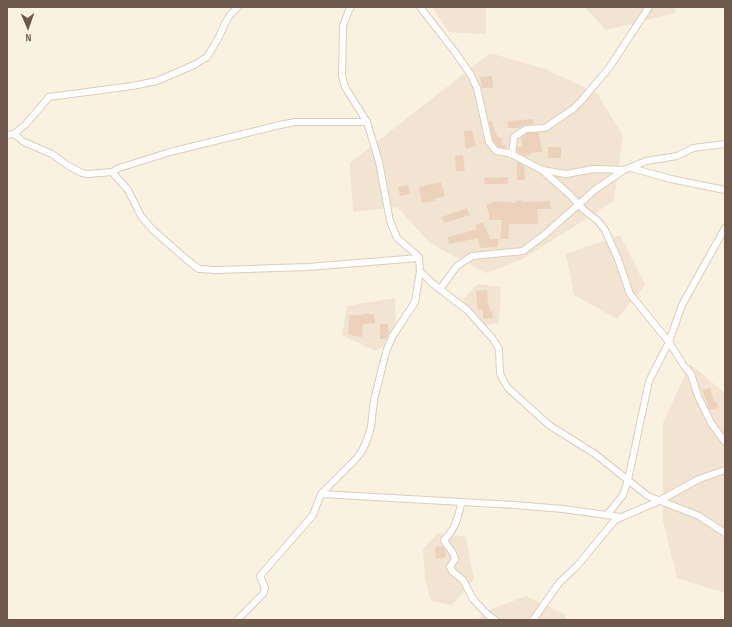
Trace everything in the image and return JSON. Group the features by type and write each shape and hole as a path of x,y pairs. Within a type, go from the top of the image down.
{"street":[{"path":"238,7 224,23 219,37 207,57 194,65 157,81 132,86 50,96 41,104 35,114 10,135 52,154 67,165 82,173 88,174 112,172 170,152 295,122 367,122"},
{"path":"237,620 263,594 265,588 260,576 313,515 321,494 362,451 368,440 372,427 374,400 386,352 392,337 415,302 420,271 419,258 417,254 397,238 390,221 379,162 367,122 345,87 342,76 343,26 351,7"},
{"path":"420,7 471,75 477,88 489,142 496,151 512,155 542,170 606,230 618,258 630,294 669,342 684,366 691,374 698,396 711,423 725,442"},
{"path":"512,155 514,137 526,129 545,128 573,109 581,101 609,68 649,7"},
{"path":"440,289 456,266 472,256 523,251 596,189 624,170 646,162 677,156 693,148 725,144"},
{"path":"542,170 566,174 594,168 624,170"},
{"path":"631,168 671,179 725,190"},
{"path":"112,172 128,190 141,216 149,225 199,269 308,268 419,258"},
{"path":"607,515 623,495 628,480 649,381 669,342 682,305 725,228"},
{"path":"420,271 466,310 494,339 499,349 500,373 508,388 549,424 595,454 648,496 699,516 725,532"},
{"path":"533,620 560,583 577,566 616,520 659,501 699,479 725,470"},
{"path":"321,494 563,509 621,517"},
{"path":"461,503 458,518 444,540 446,545 454,552 455,559 450,567 452,571 463,580 473,599 488,615 495,620"}],"shaded area":[{"path":"432,7 486,7 486,34 449,32"},
{"path":"585,7 675,7 675,13 606,30"},
{"path":"490,53 545,69 597,93 623,136 614,201 523,259 486,273 430,243 397,207 353,212 350,163"},
{"path":"620,235 645,285 617,319 574,295 566,254"},
{"path":"478,284 501,287 499,323 476,327 463,299"},
{"path":"395,298 396,342 375,351 342,335 347,306"},
{"path":"690,364 725,393 725,593 677,578 663,521 663,423"},
{"path":"438,533 466,537 474,579 452,605 431,601 425,580 423,549"},
{"path":"526,596 565,614 565,620 477,620 489,610"}],"building":[{"path":"492,76 493,88 482,88 480,77"},
{"path":"533,119 533,124 525,125 519,128 508,128 508,121"},
{"path":"489,121 492,121 498,138 501,138 502,145 506,145 506,148 498,147 493,140"},
{"path":"472,130 476,146 466,149 464,131"},
{"path":"527,133 539,133 542,152 530,153 530,155 524,156 517,152 517,147 522,147 521,138"},
{"path":"548,147 561,147 561,158 548,158"},
{"path":"463,155 465,171 456,171 455,156"},
{"path":"517,162 524,166 525,180 517,180"},
{"path":"485,177 508,177 508,184 484,184"},
{"path":"441,182 445,196 434,199 435,201 422,203 419,187"},
{"path":"408,185 410,194 400,196 398,187"},
{"path":"523,200 523,202 550,201 551,209 537,209 538,224 509,224 508,239 500,239 502,220 489,220 486,205 495,201 516,203 516,201"},
{"path":"467,208 470,215 444,223 442,217"},
{"path":"483,222 490,239 498,239 498,247 480,248 478,238 449,244 448,237 477,229 475,225"},
{"path":"487,290 488,303 490,311 492,311 493,318 483,319 483,309 478,310 476,291"},
{"path":"374,314 375,323 363,324 362,337 348,335 349,315"},
{"path":"380,324 388,324 389,334 386,339 380,339"},
{"path":"710,388 714,402 716,401 718,408 710,410 702,390"},
{"path":"442,546 445,550 446,557 436,559 435,547"}]}
